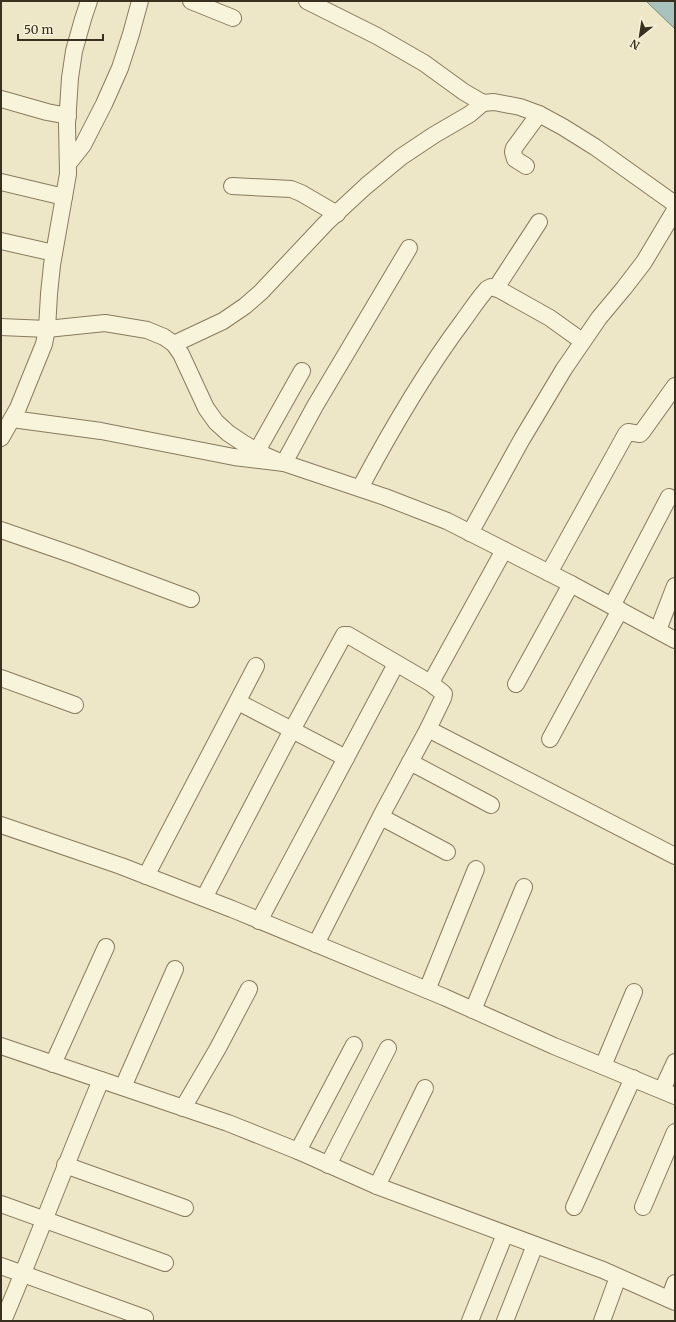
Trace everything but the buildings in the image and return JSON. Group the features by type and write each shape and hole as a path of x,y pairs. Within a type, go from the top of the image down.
{"street":[{"path":"1,438 18,408 38,362 44,344 47,329 48,294 68,174 68,116 70,78 74,51 89,1"},
{"path":"68,164 83,145 93,128 120,68 140,1"},
{"path":"191,1 233,18"},
{"path":"307,1 377,36 424,63 464,92 483,103"},
{"path":"1,99 47,112 68,116"},
{"path":"174,344 223,321 245,306 261,292 366,186 401,158 470,114 483,103 506,103 539,114 563,127 595,148 675,204"},
{"path":"526,166 514,159 514,148 539,114"},
{"path":"1,182 64,197"},
{"path":"232,186 291,189 301,193 337,214"},
{"path":"470,533 564,369 599,318 640,267 675,210"},
{"path":"496,288 539,222"},
{"path":"1,241 54,253"},
{"path":"284,463 315,406 409,248"},
{"path":"360,488 402,412 440,353 487,289 491,287 496,288 550,318 582,341"},
{"path":"1,327 47,329 105,323 147,330 164,337 174,344 181,354 206,408 216,422 228,433 258,451 284,463 420,510 504,550 675,640"},
{"path":"258,451 302,371"},
{"path":"549,573 626,434 628,432 640,434 675,386"},
{"path":"12,419 101,431 234,457 284,463"},
{"path":"550,739 670,497"},
{"path":"1,530 191,599"},
{"path":"432,684 434,677 504,550"},
{"path":"516,684 570,584"},
{"path":"658,630 675,586"},
{"path":"204,898 292,730 344,635 348,635 432,684 444,694 428,729 316,944"},
{"path":"260,921 396,664"},
{"path":"146,876 256,666"},
{"path":"1,678 75,704"},
{"path":"238,702 346,758"},
{"path":"428,729 674,851"},
{"path":"410,762 491,804"},
{"path":"381,817 447,852"},
{"path":"1,825 121,866 204,898 427,990 548,1044 668,1093 675,1062"},
{"path":"427,990 476,869"},
{"path":"473,1010 524,887"},
{"path":"53,1064 106,947"},
{"path":"122,1087 175,969"},
{"path":"183,1108 218,1048 249,989"},
{"path":"603,1066 634,992"},
{"path":"298,1151 354,1045"},
{"path":"1,1046 228,1123 298,1151 377,1186 618,1277 672,1300 675,1283"},
{"path":"328,1165 388,1048"},
{"path":"574,1207 633,1078"},
{"path":"3,1321 100,1080"},
{"path":"377,1186 425,1088"},
{"path":"643,1207 675,1132"},
{"path":"66,1165 185,1208"},
{"path":"1,1204 166,1263"},
{"path":"470,1321 505,1234"},
{"path":"505,1321 535,1245"},
{"path":"1,1266 145,1318"},
{"path":"602,1321 618,1277"}],"water":[{"path":"646,1 675,1 675,29"}]}
